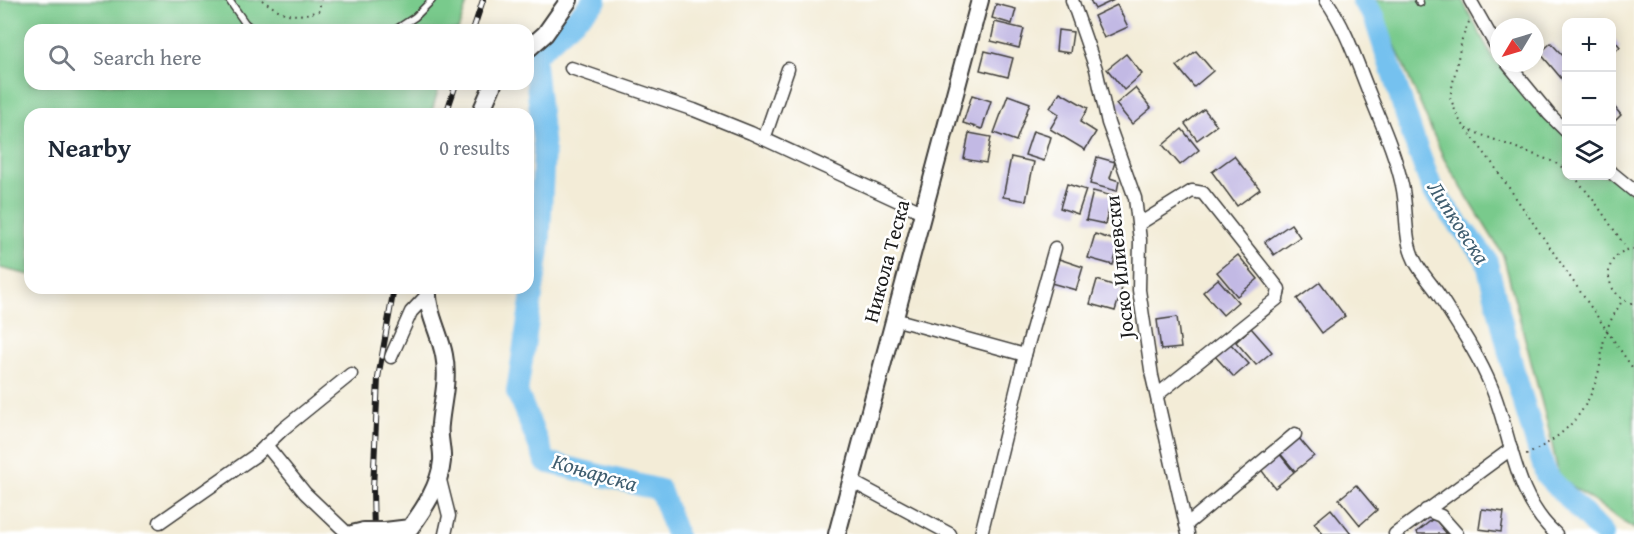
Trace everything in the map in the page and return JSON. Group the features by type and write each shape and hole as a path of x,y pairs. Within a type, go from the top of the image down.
{"main road":[{"path":"534,44 545,34 569,0"},
{"name":"Никола Теска","path":"837,534 980,0"},
{"path":"483,108 490,90"},
{"path":"355,533 410,528 421,513 439,474 442,460 440,423 445,400 446,372 441,341 431,313 428,294"}],"street":[{"name":"Јоско Илиевски","path":"1072,0 1096,69 1108,123 1135,198 1139,224 1141,305 1152,376 1187,530"},
{"path":"1326,0 1347,38 1397,159 1405,198 1408,238 1415,261 1477,356 1492,386 1531,505 1544,524 1556,534"},
{"path":"1472,3 1490,35"},
{"path":"571,68 694,110 764,139 922,212"},
{"path":"764,139 788,69"},
{"path":"1514,72 1542,107 1562,127"},
{"path":"1616,177 1634,191"},
{"path":"1139,224 1192,191 1203,193 1279,289 1277,299 1157,395"},
{"path":"981,534 1025,355 1055,248"},
{"path":"391,357 411,312 425,294"},
{"path":"894,319 1025,355"},
{"path":"160,522 256,455 351,374"},
{"path":"1187,530 1295,434"},
{"path":"266,445 305,494 355,533"},
{"path":"1395,534 1511,449"},
{"path":"439,474 449,516 445,534"},
{"path":"852,481 950,534"},
{"path":"1426,510 1441,516 1457,534"}],"lane":[{"path":"229,0 246,24"},
{"path":"404,24 432,0"}],"path":[{"path":"262,0 280,13 300,15 319,10 321,0"},
{"path":"1472,3 1450,97 1458,118 1492,163 1634,370"},
{"path":"1466,129 1554,162 1562,167"},
{"path":"1577,180 1627,249"},
{"path":"1634,249 1627,249 1614,259 1608,273 1611,289 1622,301 1634,304"},
{"path":"1528,454 1548,444 1564,432 1582,412 1598,373 1607,330 1622,301"}],"green space":[{"path":"0,0 468,0 460,24 24,24 24,90 438,90 433,108 24,108 24,274 0,268"},
{"path":"1372,0 1462,0 1490,52 1490,72 1506,72 1562,127 1562,180 1616,179 1634,195 1634,529 1559,477 1503,255 1444,159 1388,29"}],"building":[{"path":"1090,0 1114,0 1095,9"},
{"path":"996,4 1016,9 1012,24 992,18"},
{"path":"1117,5 1128,27 1104,38 1094,16"},
{"path":"995,22 1024,29 1019,48 991,41"},
{"path":"1058,30 1073,32 1070,53 1056,51"},
{"path":"1551,43 1562,55 1562,79 1544,58 1544,49"},
{"path":"985,51 1013,58 1008,77 980,70"},
{"path":"1196,51 1213,71 1194,87 1177,66"},
{"path":"1126,54 1142,74 1124,90 1107,69"},
{"path":"1135,88 1151,108 1132,124 1116,104"},
{"path":"1060,92 1088,108 1080,122 1096,132 1085,150 1050,129 1059,114 1050,108"},
{"path":"972,95 991,101 982,129 963,123"},
{"path":"1008,95 1030,103 1016,141 994,133"},
{"path":"1204,109 1217,125 1197,140 1185,124"},
{"path":"1616,109 1621,115 1616,120"},
{"path":"1182,129 1199,150 1180,165 1163,145"},
{"path":"1033,131 1051,137 1044,161 1025,155"},
{"path":"969,133 991,137 986,163 964,159"},
{"path":"1234,156 1260,189 1237,206 1212,172"},
{"path":"1011,157 1034,162 1026,201 1003,197"},
{"path":"1097,157 1115,162 1110,178 1119,181 1117,191 1090,184"},
{"path":"1067,184 1086,190 1078,214 1060,208"},
{"path":"1093,191 1112,196 1105,224 1086,220"},
{"path":"1291,224 1300,237 1274,255 1265,242"},
{"path":"1095,234 1120,242 1113,265 1088,258"},
{"path":"1238,255 1258,279 1237,296 1217,272"},
{"path":"1059,259 1083,267 1076,290 1051,283"},
{"path":"1218,279 1238,302 1223,315 1203,292"},
{"path":"1097,280 1122,288 1115,311 1090,304"},
{"path":"1320,282 1345,316 1322,333 1297,299"},
{"path":"1177,317 1181,348 1161,350 1157,320"},
{"path":"1251,328 1272,352 1256,365 1236,342"},
{"path":"1228,341 1249,364 1234,377 1213,354"},
{"path":"1297,436 1314,456 1295,471 1278,451"},
{"path":"1278,452 1294,472 1275,488 1259,467"},
{"path":"1356,485 1377,510 1360,525 1339,499"},
{"path":"1331,509 1351,534 1323,534 1314,523"},
{"path":"1482,509 1504,512 1501,532 1479,529"},
{"path":"1434,518 1447,534 1418,534 1417,532"}],"waterway":[{"name":"Коњарска","path":"534,56 596,0"},
{"name":"Липковска","path":"1362,0 1374,16 1433,191 1486,259 1513,368 1546,475 1603,534"},
{"name":"Коњарска","path":"534,56 544,149 539,249 534,282"},
{"name":"Коњарска","path":"532,294 517,392 546,462 660,490 676,534"}],"railway":[{"path":"475,24 483,0"},
{"path":"448,108 454,90"},
{"path":"374,534 373,489 378,378 393,294"}]}
